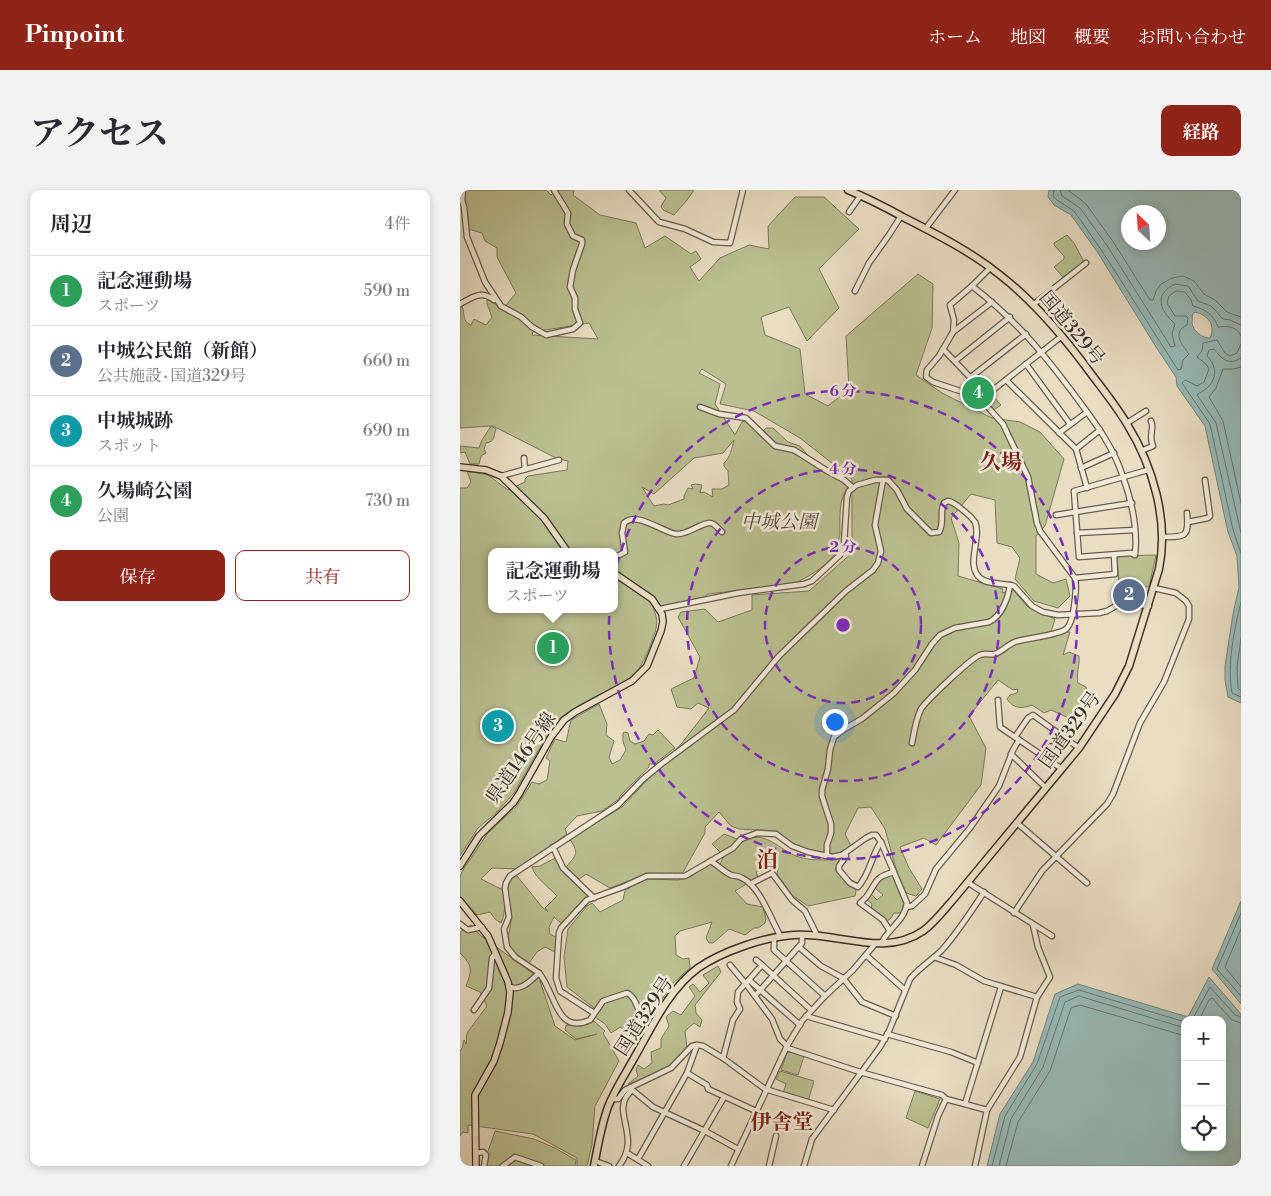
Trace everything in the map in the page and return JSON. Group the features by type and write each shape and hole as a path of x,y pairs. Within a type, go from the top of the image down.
{"highway":[{"name":"国道329号","path":"594,1163 602,1126 611,1099 649,1032 679,986 698,969 733,951 778,937 816,935 878,944 904,941 924,930 967,882 1079,748 1123,681 1154,588 1162,554 1162,537 1160,512 1148,470 1127,423 1062,336 1034,304 990,268 926,228 848,190"}],"main road":[{"path":"460,467 486,470 501,476 544,518 565,548"},
{"path":"618,576 648,595 660,609"},
{"name":"県道146号線","path":"460,866 478,836 513,803 551,737 564,720 632,681 644,670 662,631 663,619 660,609"},
{"path":"460,901 482,927 496,953 509,987 509,1006 500,1043 494,1061 475,1095 475,1165"}],"street":[{"path":"463,190 462,200 467,237 485,282 501,306"},
{"path":"629,190 659,222 685,230 713,242 730,243 743,190"},
{"path":"926,228 954,190"},
{"path":"460,304 483,294 488,295 501,306 521,317 532,327 546,335 573,329 580,323 575,309 575,298 570,287 582,240 573,236 567,224 568,213 555,191"},
{"path":"848,212 860,195"},
{"path":"855,291 869,262 901,216"},
{"path":"1034,304 1086,263"},
{"path":"953,332 954,320 950,306 990,268"},
{"path":"972,286 1010,317 1042,351 1100,430 1114,453 1123,476 1132,503 1135,555 1131,553 1079,557 1074,491 1123,476 1148,470"},
{"path":"912,742 922,708 931,697 978,655 996,654 1006,645 1016,641 1062,632 1069,627 1072,616 1077,586 1075,578 1040,531 1028,477 1003,424 984,403 966,393 933,382 926,377 927,370 943,350 953,332 992,302"},
{"path":"955,361 1010,317"},
{"path":"971,377 1026,334"},
{"path":"943,350 986,393 989,393 1062,336"},
{"path":"1026,364 1070,424"},
{"path":"1006,380 1076,449 1087,488"},
{"path":"700,407 719,414 746,418 775,446 794,450 844,480 852,487"},
{"path":"1127,423 1146,411"},
{"path":"1059,433 1087,412"},
{"path":"1141,451 1153,446 1150,438 1153,424 1151,420"},
{"path":"1076,449 1100,430"},
{"path":"1081,468 1114,453"},
{"path":"524,458 525,469"},
{"path":"501,476 559,460"},
{"path":"649,1032 643,1023 633,997 627,993 603,1001 587,1022 572,1024 565,1021 539,973 516,957 507,947 504,930 510,917 506,883 510,876 618,805 642,780 660,765 734,710 792,644 846,591 873,570 878,563 881,551 875,525 883,480"},
{"path":"660,609 738,593 804,584 812,581 840,555 844,544 847,497 852,487 865,482 883,480 888,480 893,484 907,509 931,533 939,532 942,527 941,510 944,503 948,501 953,502 975,522 977,533 974,552 977,575 985,581 1017,588 1027,601 1037,609 1058,615 1072,616 1107,611 1121,603 1149,606"},
{"path":"1188,522 1210,516 1204,480"},
{"path":"1056,514 1132,503"},
{"path":"1162,537 1182,537 1188,531 1187,513"},
{"path":"618,556 625,552 622,529 624,523 631,519 640,520 677,534 708,523 714,524 722,532"},
{"path":"1077,533 1135,530"},
{"path":"1075,578 1116,574 1114,555"},
{"path":"827,855 831,824 822,796 822,790 834,737 875,710 900,687 915,670 940,635 955,628 994,620 1004,604 1010,585"},
{"path":"1014,913 1042,872 1107,804 1113,794 1140,723 1164,682 1189,619 1190,606 1186,600 1176,593 1154,588"},
{"path":"998,700 1000,727 1062,769"},
{"path":"906,907 912,906 925,894 936,868 970,828 999,786 1017,739 1028,718 1033,716 1079,748"},
{"path":"1011,754 1046,788"},
{"path":"1017,823 1087,883"},
{"path":"594,1013 560,991 556,978 559,933 561,928 583,903 648,876 685,876 733,848 741,839 757,833 776,834 792,846 808,852 838,856 872,835 876,835 881,842 907,903 906,907 896,925 806,1016 787,1047 731,1166"},
{"path":"845,853 846,856 838,866 839,870 850,884 858,887 864,880 874,852 881,842"},
{"path":"553,847 563,868 594,898"},
{"path":"711,861 731,875 742,878 750,884 764,902 778,937 774,950 825,996"},
{"path":"890,931 884,920 860,903 868,895 874,882 883,875 894,872"},
{"path":"750,884 772,874 792,900 805,911 816,935"},
{"path":"967,882 1051,936"},
{"path":"804,1166 812,1139 886,1036 896,1016 905,990 915,973 934,957 964,923 984,892"},
{"path":"460,924 468,930 482,927"},
{"path":"975,1166 987,1110 1020,1057 1037,997 1050,977 1038,947 1033,925"},
{"path":"755,996 802,944 802,935"},
{"path":"799,947 821,966 843,980 862,1002 896,1016"},
{"path":"474,1010 489,988 492,958 496,953"},
{"path":"867,956 905,990"},
{"path":"934,957 956,965 984,981 1037,997"},
{"path":"756,960 811,1010"},
{"path":"730,965 747,982 760,990 800,1025"},
{"path":"723,1058 733,1020 740,1010 737,1002 738,992 762,965"},
{"path":"509,987 516,989 522,987 539,973"},
{"path":"747,982 772,1019 780,1039 787,1047 860,1072 987,1110"},
{"path":"965,1104 1001,987"},
{"path":"806,1016 951,1052 978,1063"},
{"path":"638,1159 687,1073 697,1045"},
{"path":"611,1099 618,1099 625,1090 631,1089 671,1068 692,1046 697,1045 703,1046 723,1058 766,1090 834,1110"},
{"path":"687,1073 707,1086 708,1089 756,1111"},
{"path":"631,1089 652,1107 705,1131 738,1149"},
{"path":"619,1166 627,1153 628,1137 622,1113 622,1102 631,1089"},
{"path":"684,1166 724,1097"},
{"path":"922,1166 938,1116 946,1099"},
{"path":"769,1166 776,1136"},
{"path":"476,1153 483,1152 486,1155 484,1166"},
{"path":"627,1153 648,1166"},
{"path":"503,1166 515,1157 541,1166"},
{"path":"594,1163 609,1166"}],"green space":[{"name":"中城公園","path":"464,190 546,190 551,195 556,190 574,190 573,195 600,215 636,223 645,248 665,236 691,254 696,251 701,259 690,267 699,281 720,258 749,245 769,249 768,226 795,197 824,197 859,229 819,269 839,308 807,341 789,307 761,317 765,335 800,349 805,394 828,406 849,389 846,336 918,274 933,284 932,328 916,375 942,393 992,418 1020,422 1040,432 1064,459 1045,526 1036,536 1036,574 1053,583 1066,579 1070,596 1058,608 1034,601 1015,579 1020,558 1012,547 997,543 995,500 971,494 951,518 959,543 958,576 1003,589 1002,593 1013,590 1028,607 1055,619 1051,632 1070,632 1063,655 1069,652 1079,656 1078,683 1086,687 1088,695 1083,701 1083,710 1071,719 1051,710 1044,713 1032,705 1024,707 1015,706 1007,699 1010,695 1017,693 1018,689 1013,690 998,680 969,716 986,748 981,785 936,845 924,838 900,847 909,868 922,889 916,896 906,893 896,869 885,829 871,807 858,808 845,834 851,846 837,854 808,850 794,844 777,831 739,829 731,826 719,812 705,827 705,833 682,874 649,873 610,888 586,874 578,880 566,867 576,854 570,839 622,807 682,743 709,708 698,703 691,709 677,707 671,689 694,678 700,657 678,617 681,612 705,609 718,622 752,610 752,595 809,591 852,553 852,479 800,438 754,411 720,404 726,384 702,369 699,373 720,384 715,404 735,435 742,422 750,418 755,427 763,431 766,428 773,428 788,442 800,446 811,459 817,461 846,482 848,487 841,504 840,535 836,552 826,564 792,584 708,594 702,598 653,608 657,620 656,628 644,661 639,668 626,680 579,705 554,723 514,793 497,812 478,828 460,856 460,488 467,488 471,482 467,471 488,475 508,490 525,482 528,476 567,470 568,461 556,458 493,426 460,428 460,306 468,323 471,325 474,319 486,325 492,317 487,299 503,309 516,293 497,257 497,248 485,241 482,233 468,229 462,199","holes":["589,323 598,339 532,335 533,332","734,440 729,456 724,463 728,471 729,485 722,489 712,489 713,497 704,492 700,493 702,485 691,485 693,489 688,488 684,499 668,505 654,506 642,487 654,494 694,458 723,453"]},
{"path":"659,190 694,190 674,215 663,210 661,206 666,198"},
{"path":"1067,235 1074,243 1083,263 1063,277 1054,267 1064,259 1064,256 1054,243"},
{"path":"973,381 985,393 990,393 1001,405 994,410 965,391"},
{"path":"491,426 496,429 493,440 486,443 484,449 486,453 481,456 479,464 470,464 465,452 460,453 460,446 479,448"},
{"path":"1156,555 1149,587 1119,584 1117,556"},
{"path":"599,704 607,724 606,735 614,741 609,757 612,764 620,760 626,750 623,741 623,733 625,732 628,733 630,741 635,744 644,741 649,734 653,735 658,730 675,748 654,764 649,764 649,767 619,799 602,811 577,816 565,829 567,834 518,869 492,868 481,879 503,890 505,907 503,919 501,923 490,912 477,915 460,896 460,876 463,870 487,834 517,806 532,782 539,784 547,780 550,761 546,758 555,739 566,742 571,720"},
{"path":"724,834 742,841 759,837 766,839 799,857 818,860 838,859 840,860 835,869 843,879 854,881 857,885 855,896 808,906 793,896 777,874 778,868 771,862 756,872 758,877 735,891 747,904 763,907 765,923 745,935 729,929 713,943 709,943 706,938 712,922 680,931 675,936 676,955 683,959 689,958 690,968 672,984 636,1039 620,1027 611,1033 605,1024 595,1017 598,1011 567,987 564,957 568,929 587,906 592,903 600,912 623,900 625,891 635,884 648,879 678,880 692,876 699,865 720,864 724,856 712,844"},
{"path":"557,857 559,867 589,896 580,903 562,924 554,917 549,927 550,934 557,938 555,952 545,947 537,952 529,963 514,954 509,947 511,914 508,893 509,883 512,878 517,876 548,912 545,908 557,896 539,879 532,867 540,866"},
{"path":"892,875 904,904 902,913 894,913 886,922 871,909 872,904 867,900 871,894 877,900 883,895 875,888 877,882 881,878"},
{"path":"471,925 480,935 539,978 555,1026 575,1040 597,1034 576,1039 565,1030 566,1025 591,1023 594,1021 605,1031 603,1033 619,1061 595,1106 592,1144 587,1166 577,1166 577,1158 533,1134 468,1125 468,1133 463,1132 460,1136 460,1051 464,1040 466,1044 467,1033 487,1006 480,992 466,986 470,968 460,953 460,932"},
{"path":"718,966 721,972 695,1005 696,1013 702,1020 700,1027 694,1023 685,1031 687,1048 670,1066 644,1079 628,1084 638,1076 636,1070 638,1065 644,1069 652,1063 651,1052 661,1048 661,1039 669,1026 666,1017 673,1011 681,1015 695,996 689,987 693,984 700,992 709,983 703,975"},
{"path":"789,1052 804,1056 798,1075 781,1070"},
{"path":"780,1071 814,1081 808,1101 783,1093 786,1084 776,1079"},
{"path":"915,1091 940,1099 928,1128 906,1118"},
{"path":"495,1131 534,1139 555,1148 576,1160 575,1166 483,1166"}],"water":[{"path":"1049,190 1241,190 1241,703 1228,697 1225,680 1225,666 1239,587 1237,556 1228,532 1205,426 1177,386 1176,377 1098,253 1071,215 1054,205 1048,197","holes":["1195,312 1200,313 1210,321 1212,329 1210,338 1201,336 1194,329 1192,315"]},
{"path":"1241,901 1241,1004 1212,969"},
{"path":"1209,977 1241,1014 1241,1166 987,1166 1000,1114 1033,1062 1055,994 1078,984 1185,1016 1181,1016 1181,1151 1226,1151 1226,1016 1189,1016"}],"place":[{"name":"久場崎公園","path":"978,393"},
{"name":"中城公民館（新館）","path":"1129,595"},
{"name":"記念運動場","path":"553,648"},
{"name":"中城城跡","path":"498,726"}],"district":[{"name":"久場","path":"1001,463"},
{"name":"泊","path":"767,861"},
{"name":"伊舎堂","path":"782,1123"}]}
